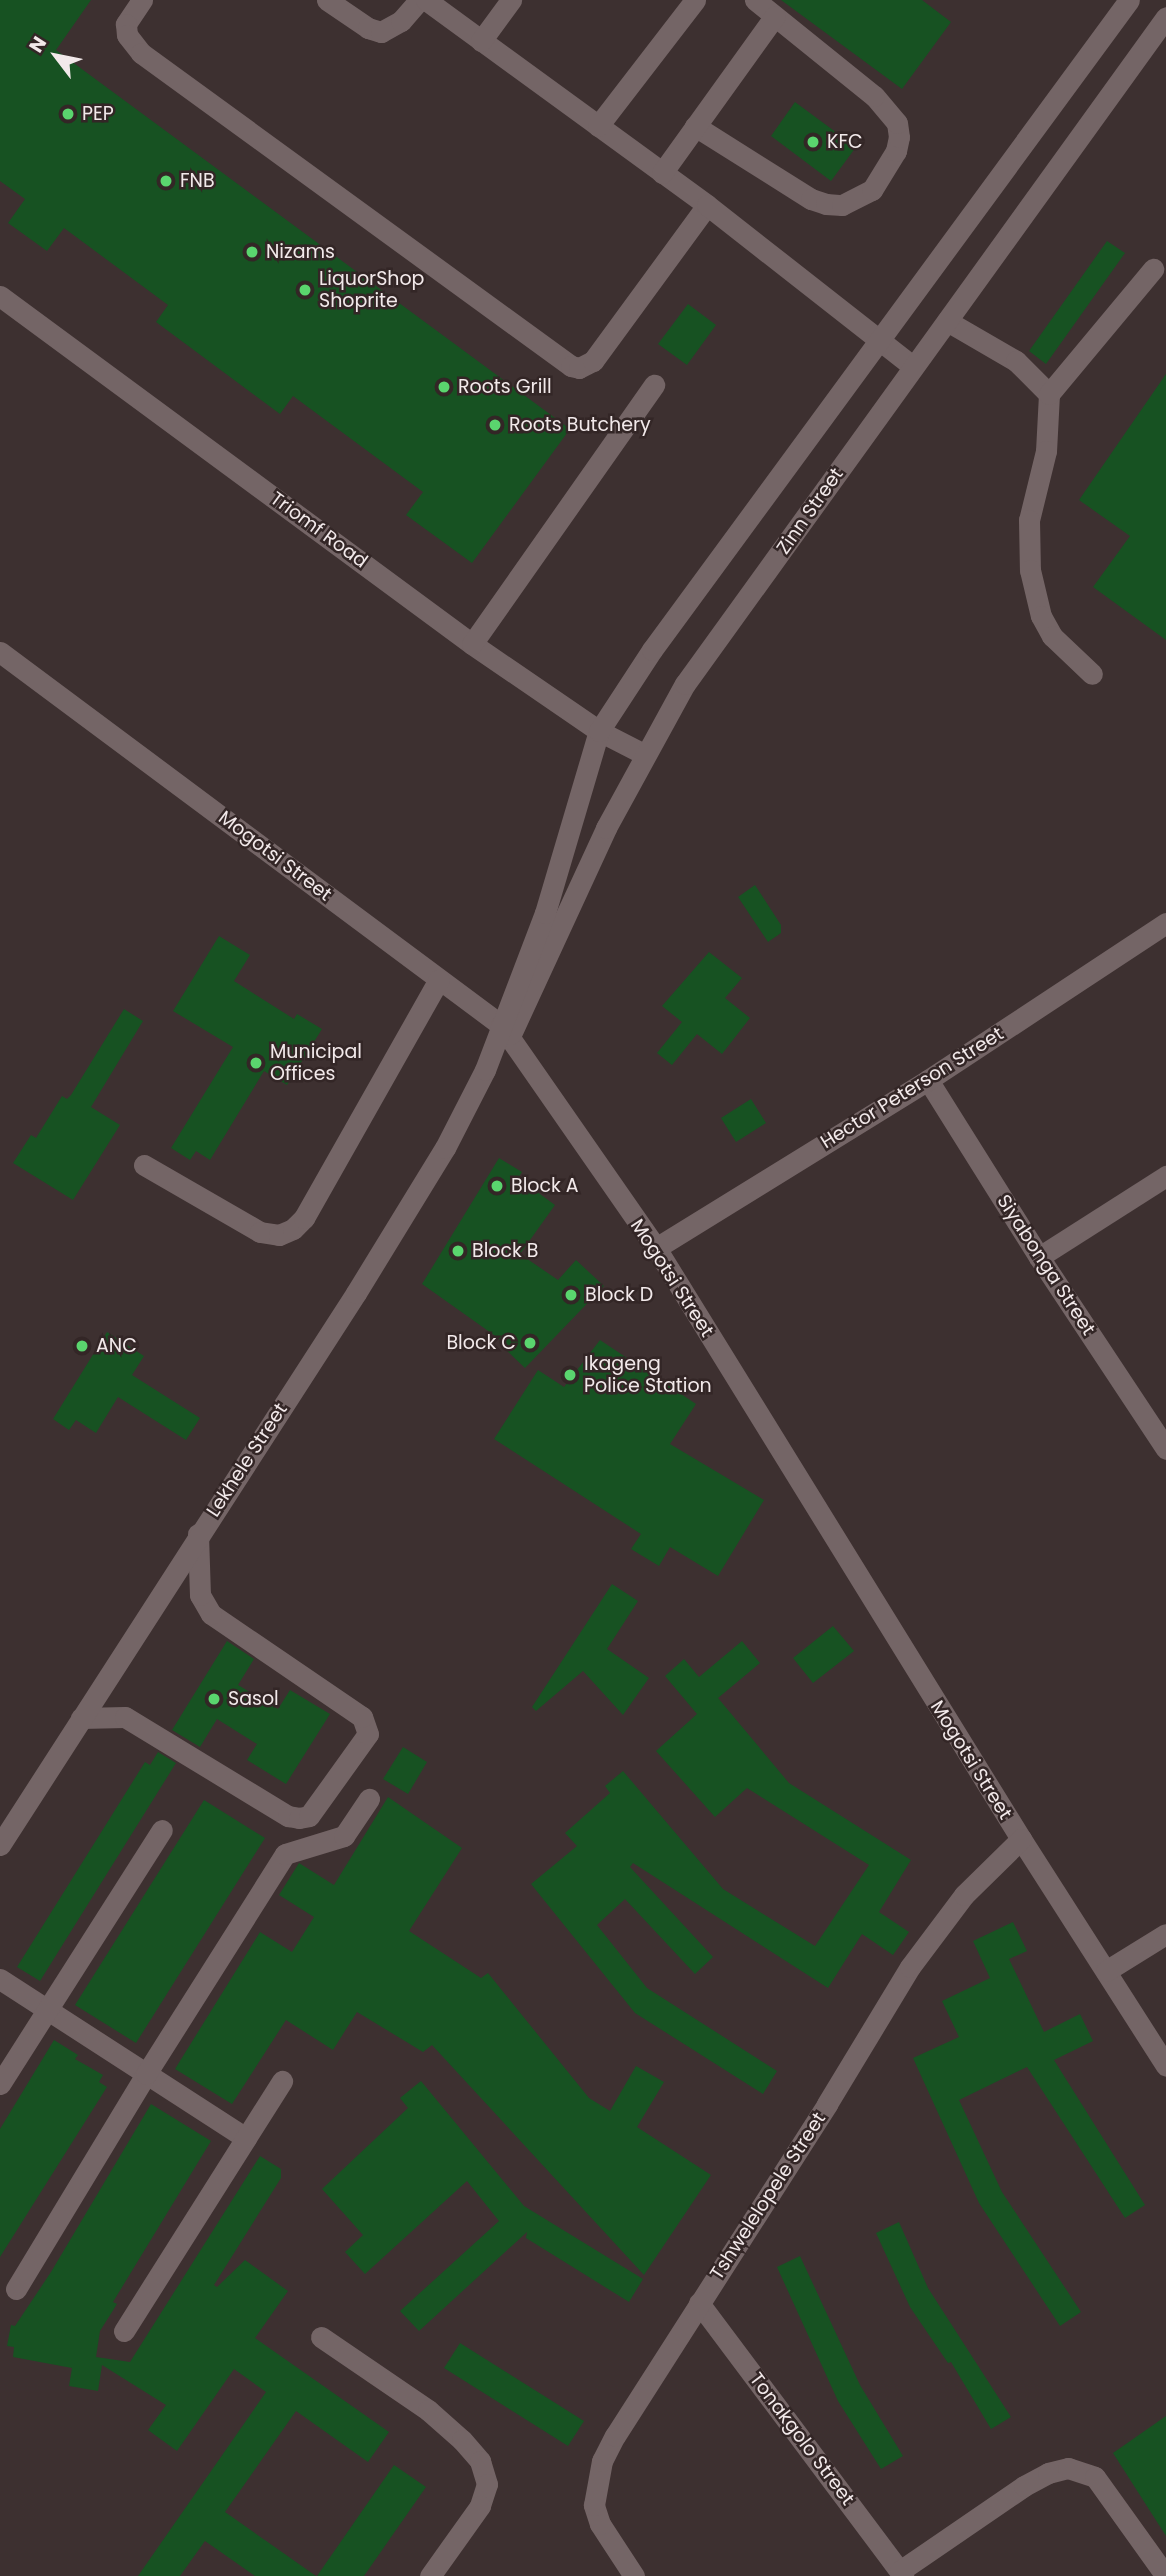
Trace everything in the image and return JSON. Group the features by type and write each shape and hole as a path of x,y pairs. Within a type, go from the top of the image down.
{"street":[{"path":"142,0 126,24 127,35 141,53 571,366 579,368 593,361 707,205"},
{"path":"327,0 368,28 381,32 401,21 419,0"},
{"path":"426,0 707,205 912,366"},
{"path":"481,41 511,0"},
{"path":"598,126 695,0"},
{"path":"695,126 811,200 842,205 859,199 872,190 897,151 900,137 897,123 874,96 755,0"},
{"path":"505,1032 549,900 599,730 652,650 1129,0"},
{"path":"662,173 775,16"},
{"name":"Zinn Street","path":"505,1032 644,754 685,684 1166,17"},
{"path":"1092,674 1052,636 1041,616 1030,570 1029,520 1046,452 1049,394 1153,269"},
{"name":"Triomf Road","path":"0,296 472,643 599,730 644,754"},
{"path":"947,321 1016,360 1049,394"},
{"path":"472,643 654,385"},
{"name":"Mogotsi Street","path":"0,652 439,979 505,1032 656,1248 1021,1839 1166,2066"},
{"name":"Hector Peterson Street","path":"656,1248 928,1080 1166,923"},
{"path":"144,1165 260,1232 279,1235 293,1229 304,1218 439,979"},
{"name":"Lekhele Street","path":"0,1845 376,1260 445,1148 505,1032"},
{"name":"Siyabonga Street","path":"928,1080 1039,1257 1163,1436"},
{"path":"1039,1257 1166,1176"},
{"path":"81,1718 125,1717 288,1816 299,1818 309,1816 368,1734 362,1717 211,1614 200,1595 198,1534"},
{"path":"16,2289 146,2074 285,1854 344,1836 369,1799"},
{"path":"0,2084 162,1830"},
{"name":"Tshwelelopele Street","path":"634,2576 600,2524 594,2505 596,2483 615,2435 827,2104 910,1967 964,1895 1021,1839"},
{"path":"1106,1971 1166,1934"},
{"path":"0,1979 246,2138"},
{"path":"124,2331 282,2081"},
{"name":"Tonakgolo Street","path":"699,2303 902,2574"},
{"path":"321,2337 428,2410 463,2440 480,2461 487,2484 480,2505 430,2576"},
{"path":"902,2574 1024,2486 1048,2473 1068,2468 1095,2477 1166,2576"}],"building":[{"path":"0,0 91,0 56,50 570,429 472,563 406,515 423,492 293,396 280,414 156,322 168,305 64,228 47,251 8,223 25,199 0,181"},
{"path":"781,0 922,0 951,22 902,89"},
{"name":"KFC","path":"795,102 856,147 831,181 771,136"},
{"path":"1107,241 1125,253 1046,364 1029,351"},
{"path":"688,304 716,325 687,365 658,344"},
{"path":"1166,374 1166,640 1093,587 1130,536 1079,500"},
{"path":"755,885 781,925 781,933 768,942 738,897"},
{"path":"219,936 250,955 234,981 294,1019 297,1014 322,1029 287,1085 264,1071 210,1160 196,1151 190,1160 171,1148 233,1047 173,1011"},
{"path":"709,952 742,978 725,998 750,1018 722,1054 697,1034 672,1065 657,1053 682,1022 662,1006"},
{"path":"124,1009 143,1021 91,1107 120,1125 73,1200 13,1163 31,1135 36,1138 62,1096 67,1099 71,1095"},
{"path":"751,1099 766,1123 736,1142 721,1118"},
{"path":"499,1158 522,1172 518,1178 555,1205 520,1254 558,1280 576,1260 604,1286 525,1368 505,1349 508,1345 422,1284"},
{"path":"107,1332 144,1356 132,1375 200,1418 186,1440 118,1397 96,1433 76,1420 69,1430 53,1419"},
{"path":"600,1340 696,1404 670,1444 764,1500 718,1576 670,1547 659,1566 631,1549 641,1534 494,1439 538,1370 564,1387"},
{"path":"612,1584 638,1601 607,1649 649,1678 623,1715 583,1671 536,1711 532,1707"},
{"path":"833,1626 854,1651 813,1683 793,1658"},
{"path":"227,1641 254,1659 238,1685 278,1709 290,1690 330,1714 286,1784 247,1760 257,1744 217,1719 200,1747 172,1730"},
{"path":"742,1641 760,1663 718,1698 789,1783 911,1860 879,1912 909,1932 893,1955 862,1934 828,1988 633,1863 630,1867 713,1957 695,1974 625,1899 597,1925 647,1988 777,2071 763,2094 635,2013 531,1884 577,1846 565,1833 610,1793 605,1786 623,1771 723,1889 815,1946 869,1865 747,1788 715,1817 656,1751 697,1714 665,1676 684,1659 699,1677"},
{"path":"403,1747 427,1762 408,1794 383,1779"},
{"path":"158,1752 176,1763 40,1981 17,1967 145,1762 150,1765"},
{"path":"388,1797 462,1848 409,1931 481,1978 488,1973 589,2098 610,2111 636,2066 664,2082 637,2127 711,2175 644,2275 432,2045 423,2052 357,2012 333,2050 286,2020 232,2104 175,2069 260,1932 292,1952 314,1917 279,1895 299,1863 334,1885"},
{"path":"204,1800 265,1838 136,2043 75,2005"},
{"path":"1013,1922 1027,1951 1009,1959 1044,2032 1080,2014 1093,2041 1054,2060 1145,2205 1125,2218 1027,2067 959,2100 1002,2192 1081,2312 1060,2326 979,2203 913,2058 959,2037 942,2001 990,1978 973,1941"},
{"path":"54,2040 78,2055 75,2059 103,2075 99,2082 107,2087 0,2257 0,2129"},
{"path":"421,2081 524,2206 643,2279 629,2302 526,2238 527,2232 419,2331 400,2311 499,2221 467,2181 365,2274 345,2252 363,2235 322,2189 408,2108 400,2098"},
{"path":"151,2104 211,2141 113,2302 117,2304 100,2331 96,2357 130,2362 260,2156 281,2169 281,2178 214,2285 217,2287 245,2260 288,2291 255,2338 389,2432 368,2462 296,2411 225,2512 316,2576 255,2576 205,2541 180,2576 138,2576 266,2392 234,2369 177,2451 148,2430 166,2405 102,2365 98,2391 69,2386 72,2368 13,2357 14,2347 7,2346 11,2325 15,2326 51,2272"},
{"path":"899,2222 928,2288 1011,2417 991,2429 951,2362 948,2363 910,2307 876,2233"},
{"path":"800,2256 860,2385 903,2456 881,2469 838,2401 777,2267"},
{"path":"460,2343 584,2421 568,2446 444,2368"},
{"path":"1166,2416 1166,2536 1113,2453"},
{"path":"394,2465 426,2487 364,2576 317,2576"}],"place":[{"name":"PEP","path":"68,114"},
{"name":"KFC","path":"813,142"},
{"name":"FNB","path":"166,181"},
{"name":"Nizams","path":"252,252"},
{"name":"LiquorShop Shoprite","path":"305,290"},
{"name":"Roots Grill","path":"444,387"},
{"name":"Roots Butchery","path":"495,425"},
{"name":"Municipal Offices","path":"256,1063"},
{"name":"Block A","path":"497,1186"},
{"name":"Block B","path":"458,1251"},
{"name":"Block D","path":"571,1295"},
{"name":"Block C","path":"530,1343"},
{"name":"ANC","path":"82,1346"},
{"name":"Ikageng Police Station","path":"570,1375"},
{"name":"Sasol","path":"214,1699"}]}
